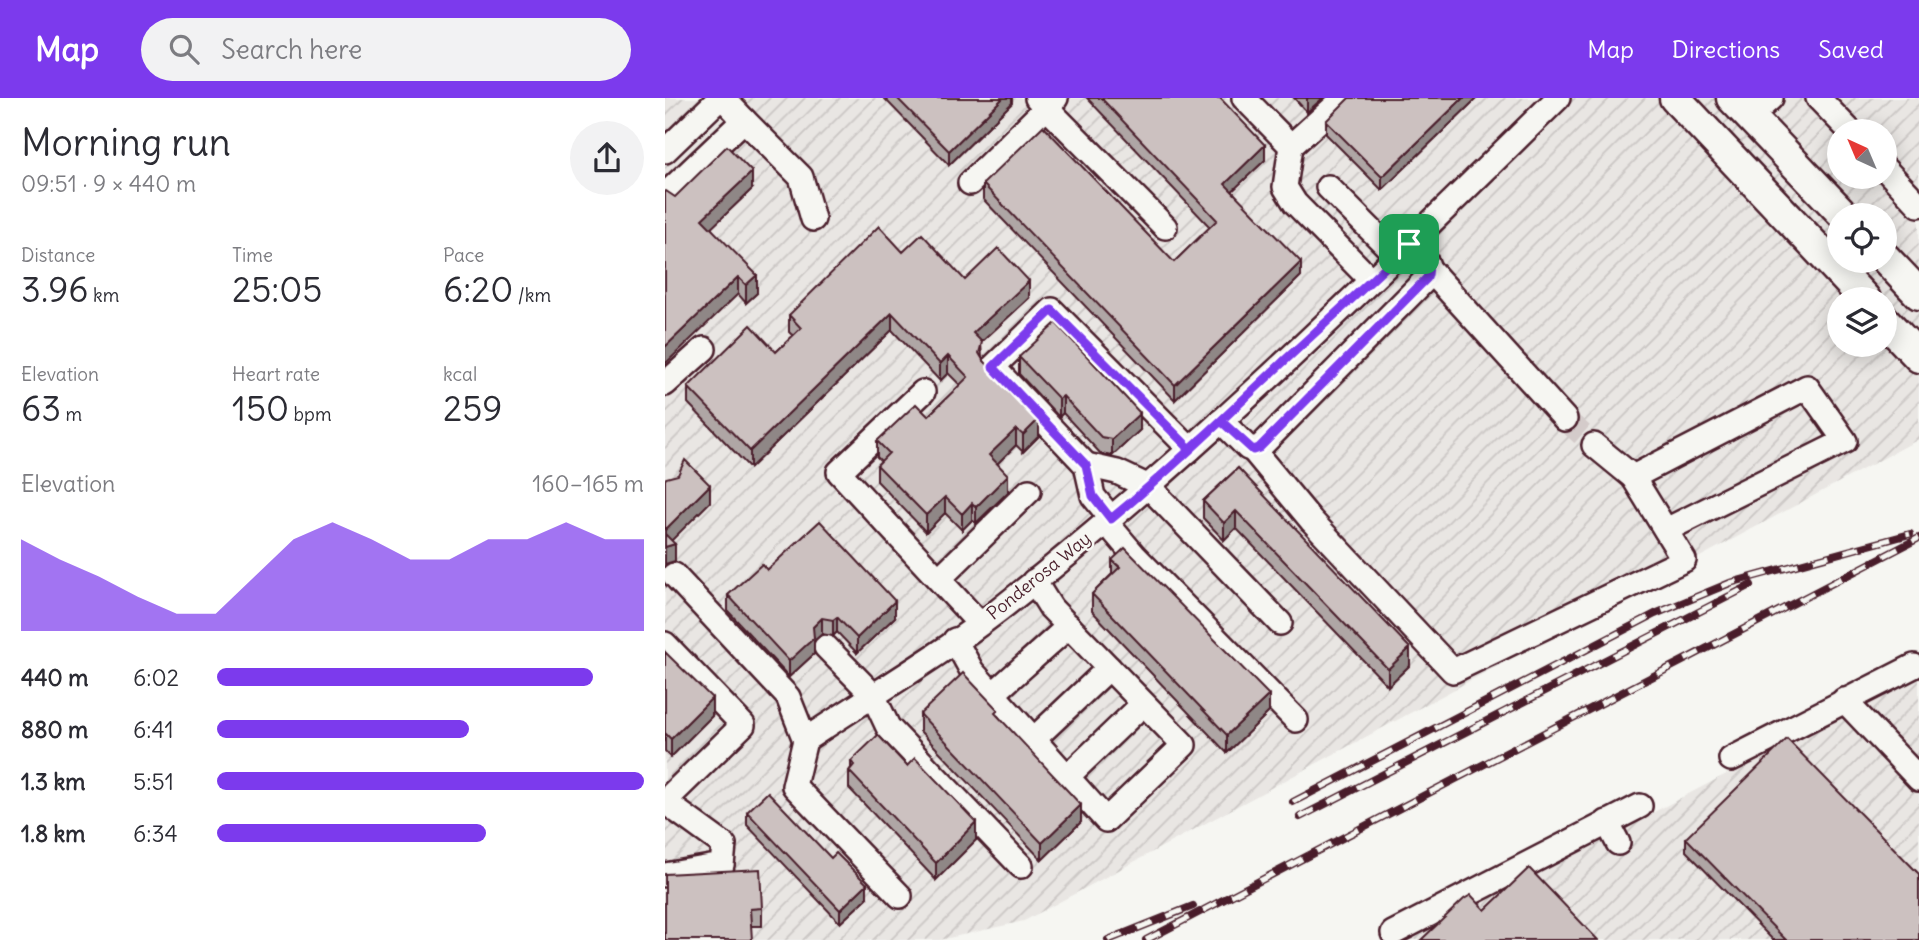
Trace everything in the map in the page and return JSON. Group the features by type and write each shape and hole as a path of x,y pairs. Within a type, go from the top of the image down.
{"main road":[{"path":"1675,98 1853,287"},
{"path":"1751,104 1834,203"},
{"path":"1897,271 1919,294"},
{"path":"1897,334 1919,357"}],"street":[{"path":"669,139 721,98 801,177 813,219"},
{"path":"1244,98 1291,146"},
{"path":"1344,98 1291,146 1285,187 1295,203 1370,281"},
{"name":"Ponderosa Way","path":"805,740 979,623 1149,487 1403,250 1558,98"},
{"path":"1818,98 1838,119"},
{"path":"970,183 1047,101 1165,227"},
{"path":"665,195 744,120"},
{"path":"1897,182 1919,205"},
{"path":"1328,187 1403,250 1427,261 1430,270 1565,419"},
{"path":"1253,450 1259,448 1427,278 1430,270"},
{"path":"1190,449 1052,310 993,367 1086,465 1093,496 1143,565 1296,720"},
{"path":"665,384 704,349"},
{"path":"1633,477 1807,387 1845,441 1666,530"},
{"path":"923,392 839,472 979,623"},
{"path":"1221,421 1253,450 1311,520 1453,671 1684,560 1633,477 1594,445"},
{"path":"1086,465 1117,472 1149,487 1280,623"},
{"path":"940,578 1029,491"},
{"path":"674,575 788,697 805,740 794,786 900,896"},
{"path":"955,640 972,671 1106,820 1184,745 1051,608 1034,581"},
{"path":"993,694 1069,626"},
{"path":"665,644 743,725 665,801 724,845 722,865 665,875"},
{"path":"826,647 873,695 888,727 1021,866"},
{"path":"1731,759 1914,666"},
{"path":"1033,740 1109,668"},
{"path":"1844,701 1919,779"},
{"path":"1067,777 1143,704"},
{"path":"1393,933 1558,860 1612,833 1640,806"}],"shaded area":[{"path":"665,98 1919,98 1919,439 1024,921 940,940 665,940"},
{"path":"1919,673 1919,940 1410,940"}],"building":[{"path":"897,98 1003,98 949,151"},
{"path":"1101,98 1220,98 1265,145 1225,184 1301,262 1175,385 983,184 1043,126 1174,262 1217,220"},
{"path":"1349,98 1463,98 1382,177 1326,121"},
{"path":"727,146 752,172 702,219 757,275 746,285 738,277 665,347 665,192 675,197"},
{"path":"879,226 903,252 922,234 965,280 998,248 1029,281 973,333 982,342 979,353 983,360 1039,419 1023,435 1016,429 989,455 1008,475 976,507 972,503 962,514 945,497 926,515 877,465 889,453 877,441 916,404 928,416 968,377 948,356 940,364 892,313 750,451 688,387 751,325 776,352 801,328 789,315"},
{"path":"1056,323 1140,413 1112,439 1101,437 1063,396 1059,399 1019,357"},
{"path":"685,460 710,485 665,530 665,480 678,475"},
{"path":"1238,468 1410,648 1388,669 1236,511 1224,523 1203,501"},
{"path":"820,521 895,601 857,638 837,617 833,620 822,618 813,627 814,638 789,661 728,595 762,564 767,570"},
{"path":"665,534 675,544 665,547"},
{"path":"1125,548 1269,695 1227,735 1092,594 1120,567 1112,560"},
{"path":"665,652 712,698 671,739 665,733"},
{"path":"963,673 998,710 995,713 1081,805 1042,843 920,714"},
{"path":"878,735 907,766 915,758 976,822 936,863 849,771 854,765 851,761"},
{"path":"1787,739 1919,874 1919,940 1786,940 1686,838"},
{"path":"768,792 831,858 836,853 867,884 840,910 747,812"},
{"path":"1529,868 1598,940 1421,940 1471,895 1485,910"},
{"path":"760,869 762,908 750,909 752,940 665,940 665,874"}],"tunnel":[{"path":"1565,419 1594,445"}],"railway":[{"path":"1293,802 1655,614 1730,583 1910,534"},
{"path":"1146,940 1919,538"},
{"path":"1300,817 1751,585"},
{"path":"1108,940 1193,906"}],"route":[{"path":"1409,244 1221,421 1149,487 1111,519 1093,496 1086,465 993,367 1052,310 1190,449 1221,421 1248,449 1253,450 1259,448 1427,278 1430,270 1427,261 1409,244"}]}
